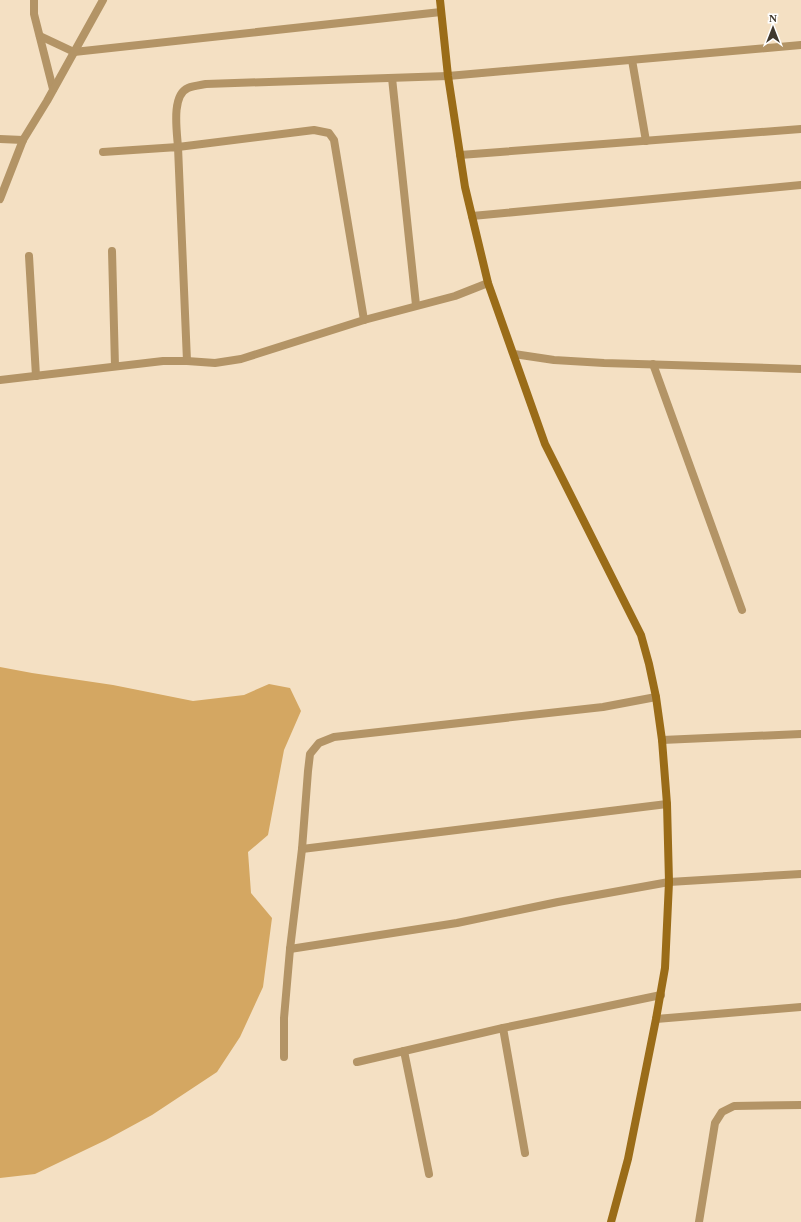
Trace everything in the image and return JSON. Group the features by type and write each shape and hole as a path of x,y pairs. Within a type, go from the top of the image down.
{"street":[{"path":"34,0 34,14 53,89"},
{"path":"0,199 23,140 103,0"},
{"path":"440,0 448,76 465,187 488,283 545,444 641,635 656,697 662,740 667,804 669,882 665,968 661,995 628,1159 611,1222"},
{"path":"40,36 74,52 441,12"},
{"path":"187,361 176,111 178,98 187,88 206,84 448,76 801,45"},
{"path":"632,60 646,141"},
{"path":"392,78 416,305"},
{"path":"460,155 801,129"},
{"path":"103,152 178,147 314,130 329,133 334,140 364,320"},
{"path":"0,139 23,140"},
{"path":"472,216 801,185"},
{"path":"112,251 115,366"},
{"path":"29,256 36,376"},
{"path":"0,380 163,361 216,363 241,359 364,320 416,305 455,296 488,283"},
{"path":"514,354 554,360 801,369"},
{"path":"653,364 742,610"},
{"path":"284,1057 284,1018 290,949 302,849 308,771 310,754 319,743 334,737 603,707 656,697"},
{"path":"662,740 801,734"},
{"path":"302,849 667,804"},
{"path":"290,949 457,923 558,902 669,882 801,874"},
{"path":"358,1062 503,1028 661,995"},
{"path":"656,1019 801,1007"},
{"path":"503,1028 525,1153"},
{"path":"404,1051 429,1174"},
{"path":"698,1222 715,1123 722,1112 734,1106 801,1105"}],"shaded area":[{"path":"0,667 113,685 193,701 244,695 269,684 290,688 301,711 284,750 268,835 248,852 251,893 272,918 263,987 240,1037 217,1072 152,1115 106,1140 35,1174 0,1178"}]}
